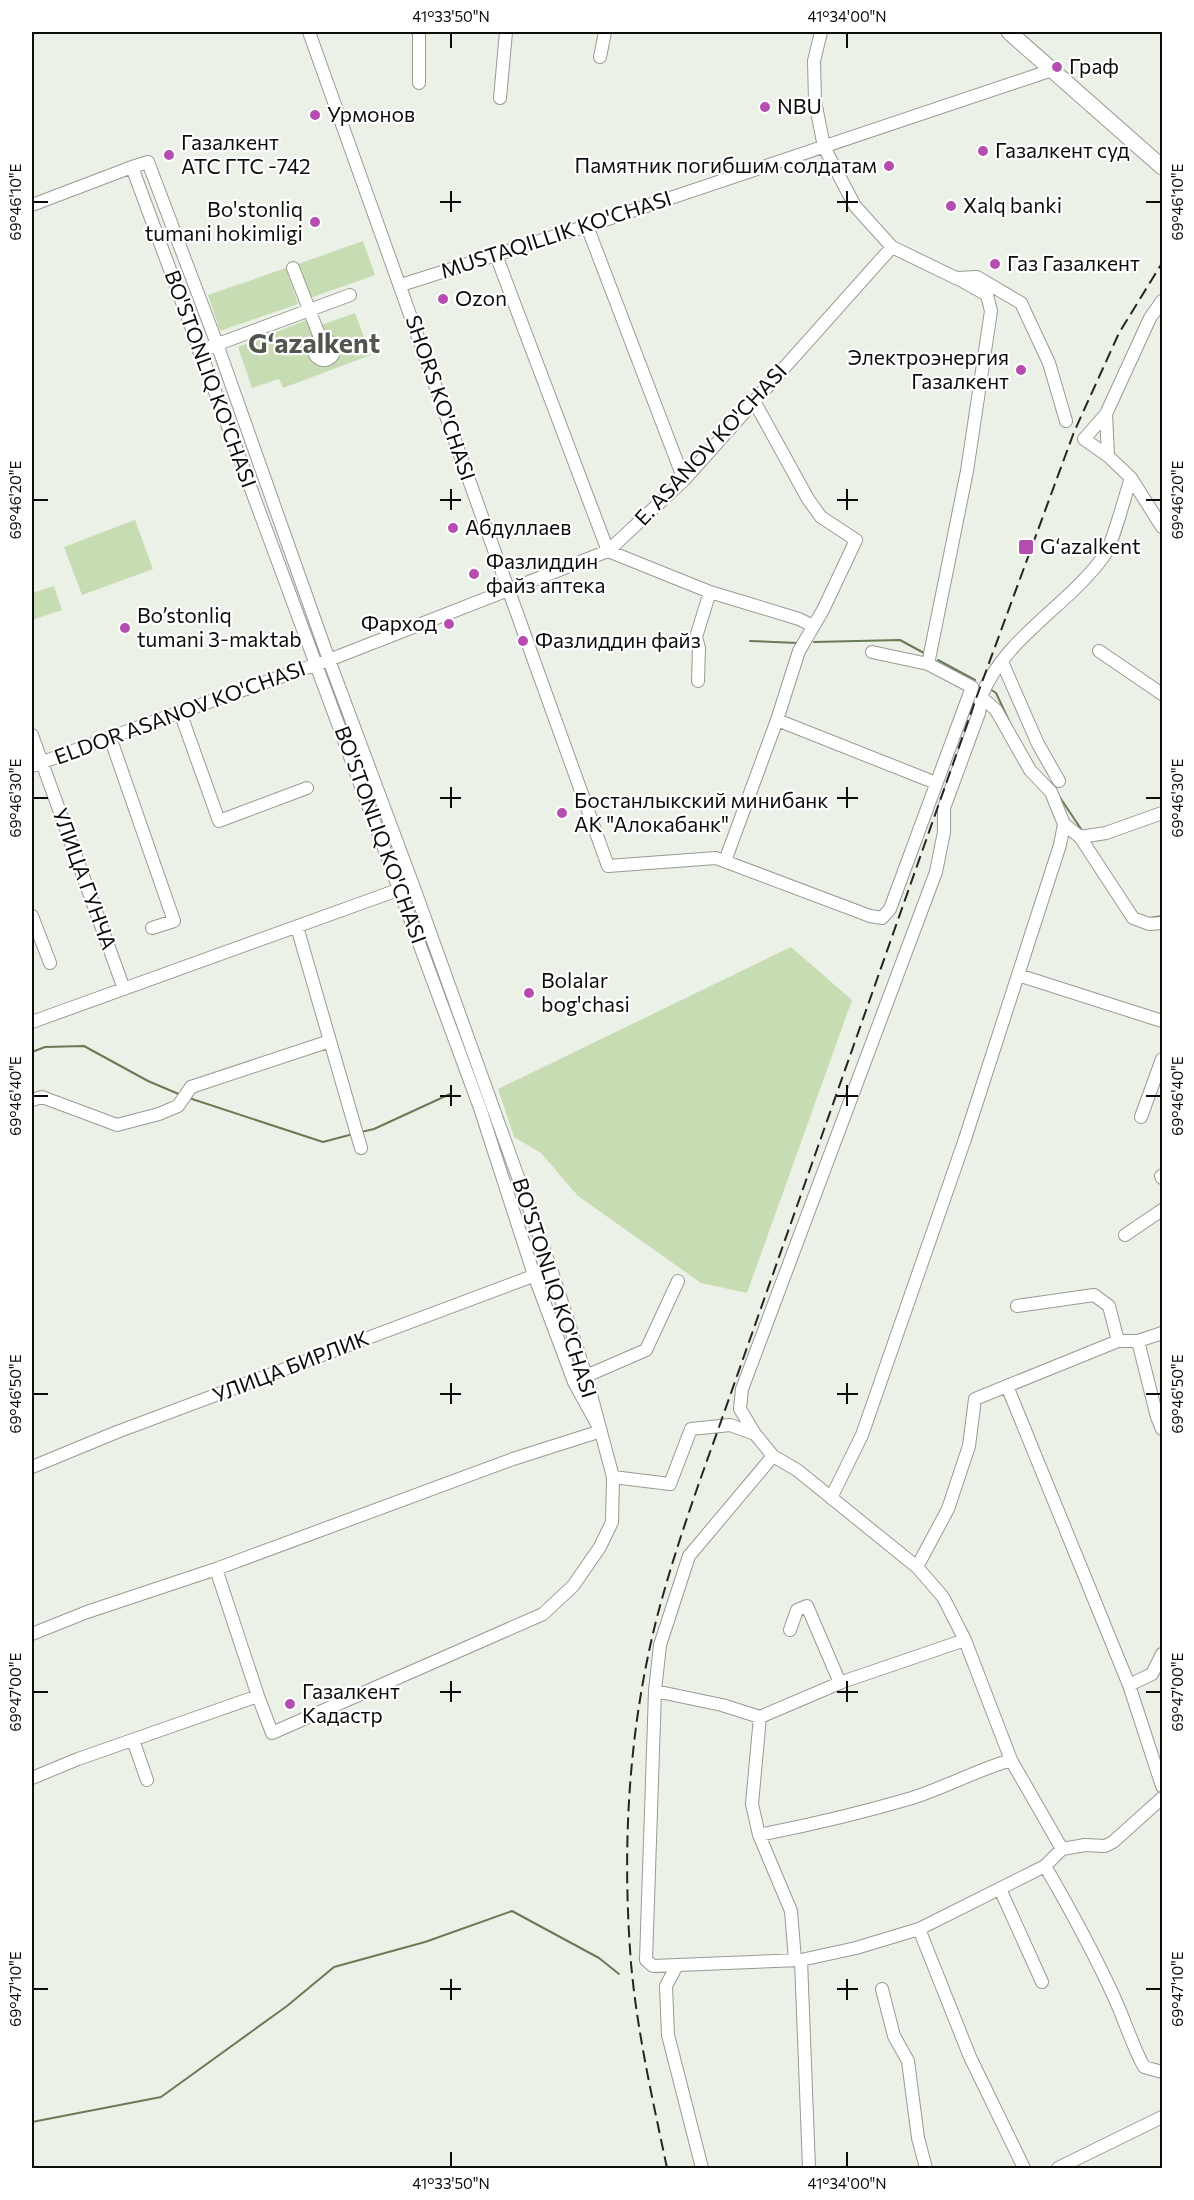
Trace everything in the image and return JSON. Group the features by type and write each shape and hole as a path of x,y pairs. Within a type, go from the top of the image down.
{"main road":[{"path":"1009,32 1162,167"}],"street":[{"name":"SHORS KO'CHASI","path":"309,32 507,592 608,866 716,858 725,861"},
{"path":"419,32 419,83"},
{"path":"500,98 506,32"},
{"path":"600,57 605,32"},
{"path":"821,32 814,62 815,101 825,147 855,206 892,247 987,295 991,311 967,471 928,664"},
{"name":"MUSTAQILLIK KO'CHASI","path":"400,285 587,226 1052,70"},
{"name":"BO'STONLIQ KO'CHASI","path":"601,1431 574,1382 534,1275 480,1108 400,889 323,662 217,344 148,162 132,167 200,351 323,662 413,885 551,1269 586,1376 601,1431"},
{"path":"32,205 132,167"},
{"path":"587,226 684,480"},
{"name":"E. ASANOV KO'CHASI","path":"323,662 608,551 684,480 892,247"},
{"path":"496,255 608,551 710,592 799,619 813,626"},
{"path":"293,268 321,340"},
{"path":"956,278 977,277 1021,303 1049,363 1066,421"},
{"path":"200,351 350,295"},
{"path":"1162,301 1150,318 1106,414 1084,439 1108,456 1131,478 1162,527"},
{"path":"754,401 808,499 822,517 856,540 824,610 799,651 777,720 725,861 870,916 882,918 890,909 972,687 928,664 872,652"},
{"path":"1106,414 1108,456"},
{"path":"1062,1850 1011,1760 965,1640 943,1597 917,1567 796,1470 773,1456 755,1434 740,1409 742,1389 936,872 944,832 944,808 979,713 981,697 989,677 1016,645 1069,597 1106,554 1131,478"},
{"path":"698,681 699,648 696,637 710,592"},
{"path":"1099,651 1162,694"},
{"name":"ELDOR ASANOV KO'CHASI","path":"36,764 323,662"},
{"path":"1002,662 1038,744 1059,781"},
{"path":"981,697 996,710 1030,770 1051,792 1064,824 1080,837 1127,912 1141,922 1162,923"},
{"path":"180,712 219,821 308,788"},
{"path":"777,720 936,783"},
{"name":"УЛИЦА ГУНЧА","path":"32,735 36,764 124,989"},
{"path":"110,737 174,921 152,928"},
{"path":"1080,837 1106,833 1162,813"},
{"path":"831,1498 862,1435 964,1142 1060,845 1064,824"},
{"path":"32,1022 413,885"},
{"path":"32,916 50,963"},
{"path":"297,927 361,1145"},
{"path":"1018,975 1162,1021"},
{"path":"32,1100 42,1097 117,1125 159,1114 178,1106 191,1087 330,1041"},
{"path":"1142,1117 1162,1059"},
{"path":"1125,1235 1162,1210"},
{"name":"УЛИЦА БИРЛИК","path":"32,1467 124,1429 551,1269"},
{"path":"586,1376 646,1350 678,1281"},
{"path":"1017,1306 1094,1295 1109,1306 1118,1341"},
{"path":"917,1567 948,1509 969,1446 975,1399 1118,1341 1138,1341 1162,1333"},
{"path":"1138,1341 1162,1429"},
{"path":"1007,1386 1129,1685 1162,1786"},
{"path":"613,1477 670,1484 691,1429 730,1425 755,1434"},
{"path":"32,1634 87,1612 216,1569 513,1459 601,1431 613,1477 612,1522 600,1547 573,1586 543,1614 272,1733 216,1569"},
{"path":"773,1456 689,1556 660,1645 655,1691 646,1960 653,1966 676,1967 798,1960 856,1948 919,1929 1045,1866 1062,1850 1085,1845 1105,1846 1113,1842 1162,1798"},
{"path":"789,1630 797,1610 807,1606 840,1683"},
{"path":"655,1691 722,1705 760,1717 840,1683 965,1640"},
{"path":"1129,1685 1152,1674 1162,1654"},
{"path":"32,1778 258,1696"},
{"path":"760,1717 752,1804 759,1835 791,1911 798,1960 809,2169"},
{"path":"133,1740 147,1780"},
{"path":"759,1835 824,1822 914,1797 1011,1760"},
{"path":"1045,1866 1069,1907 1105,1979 1144,2067 1162,2072"},
{"path":"1000,1890 1042,1982"},
{"path":"919,1929 970,2057 1024,2169"},
{"path":"676,1967 666,1986 668,2035 702,2169"},
{"path":"882,1989 894,2036 908,2061 918,2138 926,2169"},
{"path":"1058,2169 1071,2166 1162,2117"}],"green space":[{"path":"363,241 375,275 310,298 298,264"},
{"path":"286,268 298,304 220,331 208,295"},
{"path":"355,313 371,355 283,388 279,379 252,388 238,347 309,319 313,328"},
{"path":"135,520 153,569 82,595 64,547"},
{"path":"54,586 62,610 32,620 32,593"},
{"path":"791,947 852,1000 747,1293 701,1283 578,1196 541,1153 514,1137 498,1089"}],"waterway":[{"path":"814,642 900,640 924,653"},
{"path":"750,641 798,643"},
{"path":"938,660 975,680"},
{"path":"990,689 996,693 1011,725"},
{"path":"1059,796 1081,829"},
{"path":"1150,918 1162,916"},
{"path":"32,1052 45,1047 84,1046 148,1081 181,1095"},
{"path":"361,1132 374,1129 450,1094"},
{"path":"189,1098 323,1142 353,1134"},
{"path":"32,2122 161,2097 287,2006 334,1967 425,1942 512,1911 599,1958 619,1974"}],"railway":[{"path":"667,2168 637,2015 631,1963 627,1877 633,1748 656,1621 677,1547 702,1475 978,693 1074,432 1119,333 1162,263"}],"place":[{"name":"Граф","path":"1057,67"},
{"name":"NBU","path":"765,107"},
{"name":"Урмонов","path":"315,115"},
{"name":"Газалкент суд","path":"983,151"},
{"name":"Газалкент АТС ГТС -742","path":"169,155"},
{"name":"Памятник погибшим солдатам","path":"889,166"},
{"name":"Xalq banki","path":"951,206"},
{"name":"Bo'stonliq tumani hokimligi","path":"315,222"},
{"name":"Газ Газалкент","path":"995,264"},
{"name":"Ozon","path":"443,299"},
{"name":"Электроэнергия Газалкент","path":"1021,370"},
{"name":"Абдуллаев","path":"453,528"},
{"name":"Gʻazalkent","path":"1026,547"},
{"name":"Фазлиддин файз аптека","path":"474,574"},
{"name":"Фарход","path":"449,624"},
{"name":"Bo’stonliq tumani 3-maktab","path":"125,628"},
{"name":"Фазлиддин файз","path":"523,641"},
{"name":"Бостанлыкский минибанк АК \"Алокабанк\"","path":"562,813"},
{"name":"Bolalar bog'chasi","path":"529,993"},
{"name":"Газалкент Кадастр","path":"290,1704"}],"district":[{"name":"Gʻazalkent","path":"314,344"}]}
